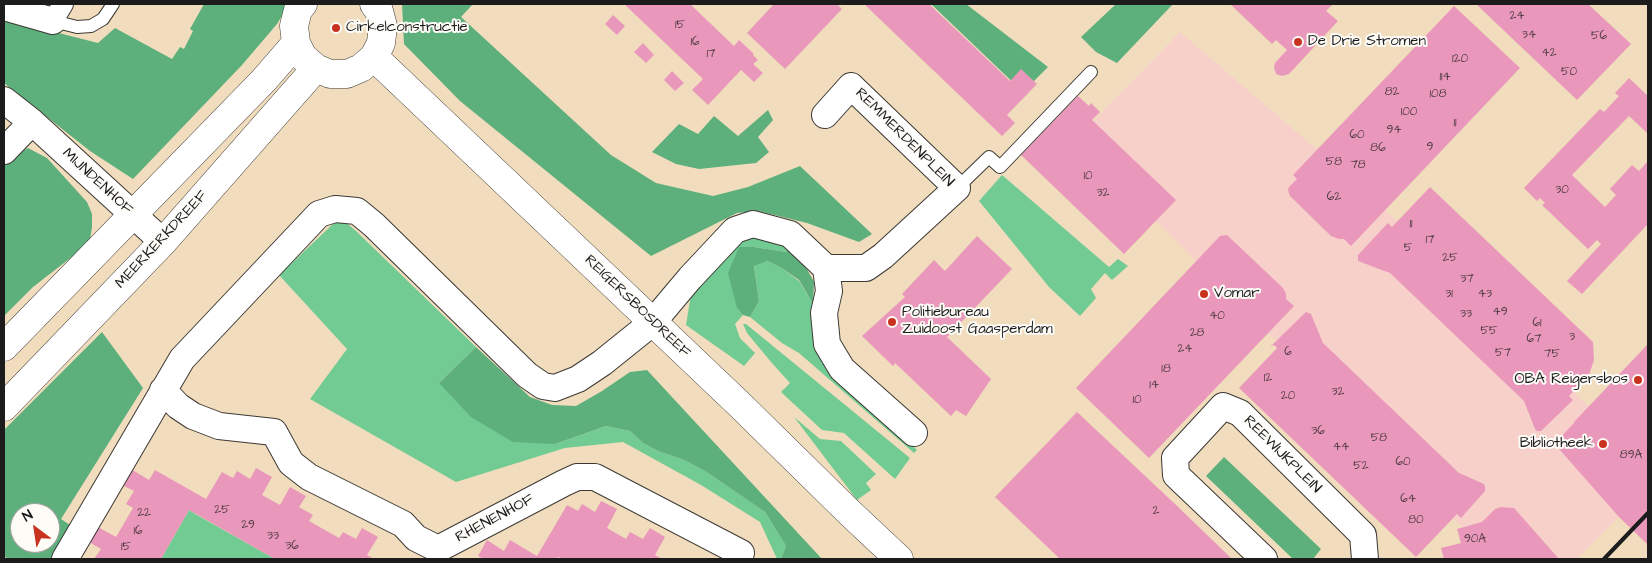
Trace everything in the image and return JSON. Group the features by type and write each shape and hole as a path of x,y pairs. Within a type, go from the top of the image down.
{"main road":[{"path":"303,4 298,10 294,26 296,43 303,57 316,68 330,74 347,74 362,68 374,57 381,43 383,26 379,10 374,4"},
{"path":"4,347 264,80 296,43"},
{"name":"REIGERSBOSDREEF","path":"374,57 899,559"},
{"name":"MEERKERKDREEF","path":"4,406 162,242 316,68"}],"street":[{"path":"4,7 58,12"},
{"name":"REMMERDENPLEIN","path":"825,115 851,86 957,188 883,256 866,268 826,268"},
{"name":"MIJNDENHOF","path":"4,100 32,122 162,242"},
{"path":"4,151 32,122"},
{"path":"65,559 182,359 319,214 335,209 357,211 374,225 527,375 543,386 555,388 578,379 602,363 653,322 690,278 735,230 753,224 790,234 826,268 829,291 824,313 827,344 842,369 914,433"},
{"name":"RHENENHOF","path":"163,390 178,406 193,416 220,426 274,432 291,463 310,477 403,524 416,538 438,549 577,477 595,477 741,553"},
{"name":"REEWIJKPLEIN","path":"1264,559 1176,474 1175,458 1223,406 1240,413 1363,535 1365,559"}],"lane":[{"path":"58,12 77,27 91,26 103,19 113,4"},
{"path":"957,188 989,156 1000,167 1091,72"}],"shaded area":[{"path":"1180,32 1361,187 1648,463 1648,488 1577,559 1494,559 1075,140"}],"green space":[{"path":"204,4 289,4 277,24 242,65 133,179 90,151 4,83 4,19 98,43 115,28 172,59 180,47 184,49 193,31 190,29"},
{"path":"402,4 473,4 461,17 611,155 656,183 713,196 748,187 800,166 872,234 859,242 807,223 758,211 737,213 651,256 460,101 404,44"},
{"path":"931,4 966,4 1048,67 1023,92"},
{"path":"1116,4 1173,4 1117,63 1096,52 1081,37"},
{"path":"768,110 773,120 758,137 769,152 756,163 699,169 676,164 652,152 679,124 698,134 714,116 738,136"},
{"path":"28,148 47,158 87,202 92,214 92,227 90,240 82,249 33,287 4,316 4,165 13,155"},
{"path":"1002,175 1109,267 1118,259 1128,266 1112,280 1105,273 1091,289 1096,298 1080,316 1049,287 979,201"},
{"path":"342,219 476,347 439,383 555,444 606,426 630,431 643,443 658,451 684,460 705,471 765,512 786,546 781,559 777,559 760,522 701,485 623,442 565,448 456,482 310,399 347,349 279,275 333,224"},
{"path":"752,237 789,246 786,252 754,247 737,308 743,315 735,324 740,338 755,353 744,366 686,325 692,288 744,239"},
{"path":"789,246 802,260 814,282 813,304 799,280 767,261 754,266 759,301 750,317 743,315 737,308 728,273 739,247 754,247 786,252"},
{"path":"767,261 780,267 799,281 813,304 812,332 826,361 917,450 914,453 799,353 782,343 750,317 759,301 754,265"},
{"path":"743,324 746,324 910,458 895,479 844,433 822,430 781,392 790,383 747,333"},
{"path":"102,332 143,388 61,519 76,529 58,559 8,559 4,556 4,430"},
{"path":"476,347 530,397 552,405 576,406 630,372 647,370 822,559 781,559 786,546 765,512 705,471 643,443 630,431 606,426 555,444 513,442 471,417 439,383"},
{"path":"794,417 820,439 841,441 876,474 866,483 871,490 857,500"},
{"path":"1224,457 1321,549 1313,559 1293,559 1206,476"},
{"path":"189,510 197,515 275,559 161,559"}],"building":[{"path":"624,4 690,4 734,46 739,40 754,54 758,60 753,64 763,73 754,82 741,70 708,105 692,90 703,79"},
{"path":"774,4 837,4 842,9 785,69 747,33"},
{"path":"864,4 929,4 1010,81 1021,69 1037,84 1007,115 1015,123 1002,136"},
{"name":"De Drie Stromen","path":"1230,4 1333,4 1326,11 1338,21 1289,74 1282,76 1276,74 1274,67 1275,63 1287,50 1276,40 1272,44"},
{"path":"1476,4 1588,4 1631,44 1577,100"},
{"path":"1454,6 1520,68 1351,246 1344,239 1331,236 1290,196 1289,187 1297,179 1293,175"},
{"path":"613,15 625,26 617,35 605,24"},
{"path":"643,43 654,55 646,63 634,52"},
{"path":"672,71 684,83 675,91 664,80"},
{"path":"1629,78 1648,94 1648,134 1629,116 1572,175 1605,207 1616,195 1610,189 1632,165 1639,171 1648,161 1648,224 1582,294 1567,281 1601,244 1597,240 1588,249 1542,205 1545,203 1540,198 1537,201 1524,188 1600,109 1604,112 1619,96 1615,93"},
{"path":"1078,96 1089,106 1091,103 1100,112 1092,120 1176,200 1124,254 1021,155"},
{"path":"1430,187 1593,342 1594,360 1589,375 1569,396 1573,400 1541,431 1535,429 1524,401 1390,273 1358,261 1358,255 1388,223 1392,227"},
{"path":"1227,235 1283,288 1286,299 1294,306 1149,458 1076,388 1220,236"},
{"path":"977,236 1012,269 947,337 991,379 966,416 956,410 951,416 895,363 893,366 862,336 905,297 902,294 934,260 945,271"},
{"path":"1306,312 1311,314 1323,343 1459,473 1484,484 1485,491 1461,518 1457,514 1416,557 1239,388 1277,348 1274,345 1270,347"},
{"name":"Bibliotheek","path":"1648,344 1648,545 1619,517 1560,450 1558,445 1559,439 1574,422"},
{"path":"1077,412 1232,559 1060,559 995,497"},
{"path":"256,468 272,477 262,495 280,505 290,487 306,496 299,507 313,515 309,521 339,538 343,532 356,539 362,528 378,537 367,555 374,559 275,559 189,510 161,559 94,559 101,549 89,542 98,527 116,537 133,508 126,504 134,491 122,485 131,469 149,480 155,470 206,499 222,472 233,478 237,471 250,479"},
{"path":"601,501 617,509 607,528 626,539 630,532 643,539 650,528 665,537 655,555 662,559 563,559 558,557 556,559 484,559 478,556 487,540 504,551 510,540 537,556 567,505 578,511 582,504 595,512"},
{"path":"1501,507 1514,508 1559,559 1444,559 1441,548 1461,543 1457,529 1482,522 1495,509"}],"railway":[{"path":"1604,559 1648,513"}],"place":[{"name":"Cirkelconstructie","path":"336,28"},
{"name":"De Drie Stromen","path":"1298,42"},
{"name":"Vomar","path":"1204,294"},
{"name":"Politiebureau Zuidoost Gaasperdam","path":"892,322"},
{"name":"OBA Reigersbos","path":"1638,380"},
{"name":"Bibliotheek","path":"1603,444"}]}
